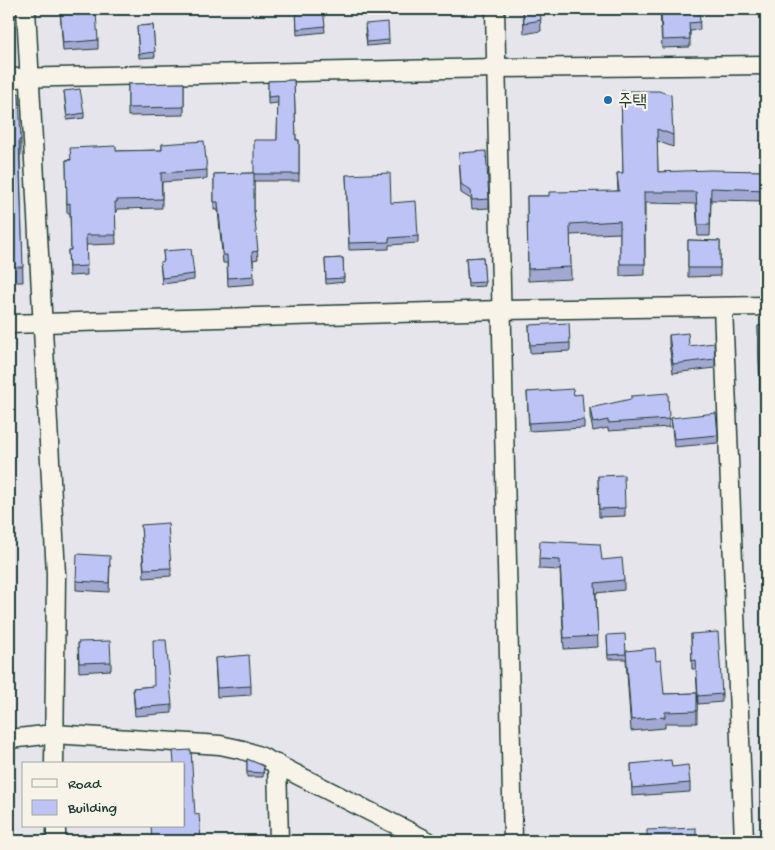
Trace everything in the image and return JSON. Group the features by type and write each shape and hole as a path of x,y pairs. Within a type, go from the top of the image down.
{"street":[{"path":"26,9 56,574 54,762"},
{"path":"495,9 513,841"},
{"path":"9,78 496,68 766,65"},
{"path":"9,324 502,310 766,306"},
{"path":"724,307 744,841"},
{"path":"9,739 54,734 220,745 243,750 277,764 428,841"},
{"path":"277,764 279,841"},
{"path":"56,828 56,841"}],"building":[{"path":"60,9 76,9 77,15 96,13 98,40 63,43"},
{"path":"296,9 323,9 325,26 297,29"},
{"path":"523,9 540,9 541,20 524,23"},
{"path":"661,9 699,9 700,22 689,23 690,39 662,40"},
{"path":"388,22 389,40 367,42 365,24"},
{"path":"153,25 155,52 139,54 137,26"},
{"path":"294,80 296,140 299,140 299,174 254,174 254,140 277,140 278,96 268,97 268,81"},
{"path":"184,83 184,107 128,108 128,84"},
{"path":"80,89 84,113 67,116 64,91"},
{"path":"621,91 659,91 671,95 673,135 657,129 658,172 709,170 766,171 766,190 711,188 710,225 698,225 696,192 644,192 645,264 620,264 620,221 570,224 571,267 528,269 527,196 549,196 549,192 619,191 617,173 623,173"},
{"path":"19,93 23,267 9,267 9,94"},
{"path":"204,141 207,170 161,173 162,199 117,200 115,202 116,235 86,235 87,266 69,267 68,250 71,250 70,203 67,204 66,160 71,160 70,148 116,146 116,151 162,150 162,144"},
{"path":"486,151 489,199 472,200 471,191 461,184 459,153"},
{"path":"254,173 254,211 258,251 252,252 254,276 228,278 227,255 223,255 218,202 214,202 214,174"},
{"path":"390,173 391,203 416,201 418,236 389,238 389,242 349,243 346,175"},
{"path":"688,240 720,241 720,268 688,268"},
{"path":"191,249 194,274 162,278 160,262 164,261 163,251"},
{"path":"483,257 485,282 468,283 466,258"},
{"path":"343,258 344,278 326,279 325,259"},
{"path":"569,323 570,343 530,345 529,325"},
{"path":"766,325 766,416 761,416 758,326"},
{"path":"688,333 689,346 714,343 715,359 673,364 669,335"},
{"path":"573,389 574,395 582,394 584,420 529,423 527,392"},
{"path":"668,393 669,419 608,423 608,420 593,423 590,408 631,399 631,396"},
{"path":"716,413 718,435 674,439 671,418"},
{"path":"624,475 625,508 599,509 598,476"},
{"path":"764,492 766,492 766,512 765,512"},
{"path":"168,523 171,568 144,569 141,525"},
{"path":"540,541 600,544 602,560 622,558 624,580 595,583 598,636 564,638 560,560 539,559"},
{"path":"77,554 110,556 109,583 76,581"},
{"path":"718,632 722,694 698,696 696,660 692,661 691,634"},
{"path":"625,634 626,654 608,655 607,635"},
{"path":"153,640 166,640 172,705 135,708 133,688 154,686"},
{"path":"110,641 111,662 79,663 78,642"},
{"path":"655,648 656,661 661,660 664,694 697,693 697,711 665,712 665,717 631,720 626,651"},
{"path":"249,655 251,686 217,688 215,658"},
{"path":"191,750 195,815 199,814 201,841 152,841 151,828 185,828 185,762 174,762 173,751"},
{"path":"247,759 264,766 263,773 247,772"},
{"path":"671,760 672,767 688,765 690,783 632,788 631,764"},
{"path":"696,828 696,836 710,835 710,841 647,841 647,830"},
{"path":"257,838 257,841 201,841"}],"place":[{"name":"주택","path":"608,100"}]}
